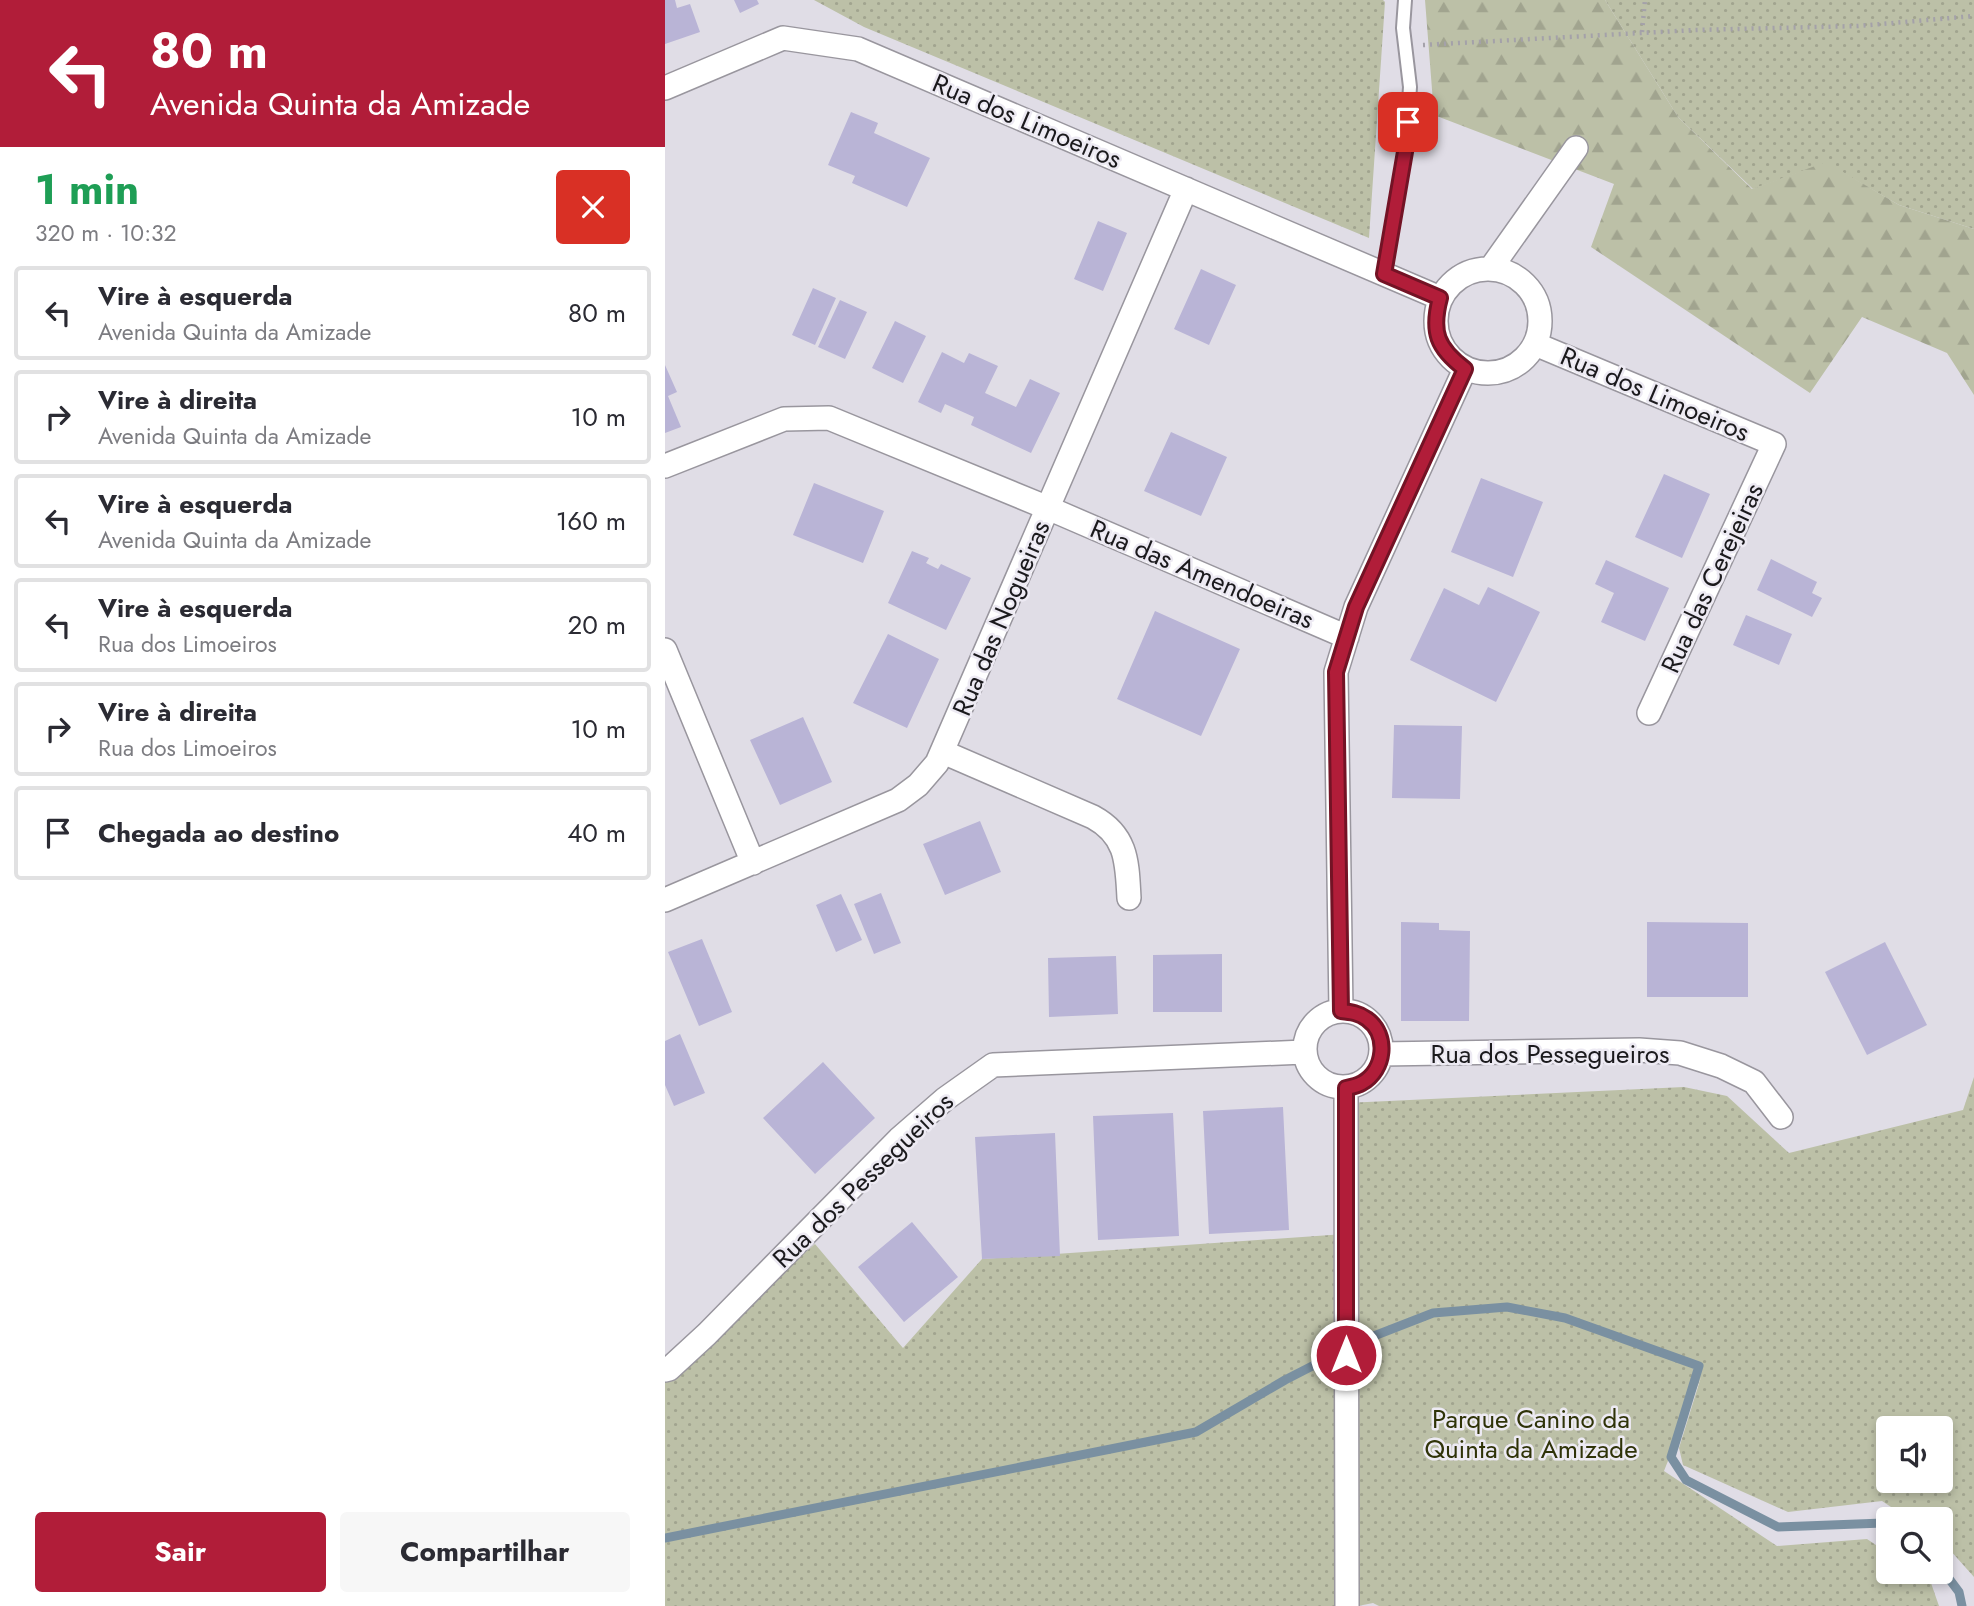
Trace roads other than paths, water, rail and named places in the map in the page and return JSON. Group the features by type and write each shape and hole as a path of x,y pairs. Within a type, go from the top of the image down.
{"street":[{"name":"Rua dos Limoeiros","path":"665,88 783,38 858,49 1440,298"},
{"path":"1491,268 1576,148"},
{"name":"Rua das Nogueiras","path":"665,900 898,800 918,785 943,752 1186,189"},
{"path":"1491,268 1511,274 1527,286 1538,304 1541,324 1535,344 1523,360 1505,371 1484,374 1465,369 1448,356 1438,338 1435,318 1440,298 1452,282 1470,271 1491,268"},
{"name":"Rua dos Limoeiros","path":"1535,344 1774,444"},
{"path":"1341,1011 1336,672 1356,607 1465,369"},
{"name":"Rua das Amendoeiras","path":"665,466 784,419 829,418 1048,508 1347,637"},
{"name":"Rua das Cerejeiras","path":"1650,713 1774,444"},
{"path":"665,650 753,863"},
{"path":"943,752 1106,825 1125,853 1129,898"},
{"path":"1341,1011 1356,1012 1369,1020 1378,1032 1382,1047 1380,1062 1372,1075 1360,1084 1346,1088 1330,1086 1317,1079 1308,1067 1304,1052 1306,1037 1314,1023 1326,1014 1341,1011"},
{"name":"Rua dos Pessegueiros","path":"1381,1054 1639,1050 1679,1053 1721,1066 1753,1082 1781,1117"},
{"name":"Rua dos Pessegueiros","path":"665,1370 707,1334 899,1139 945,1098 993,1065 1304,1052"},
{"path":"1346,1088 1347,1606"}],"lane":[{"path":"1384,274 1406,146 1409,87 1403,28 1405,0"}],"waterway":[{"path":"665,1538 1196,1432 1285,1380 1361,1341 1433,1313 1507,1307 1565,1318 1699,1366 1671,1457 1686,1480 1778,1527 1876,1523"},
{"path":"1953,1584 1959,1592 1962,1606"}],"park label":[{"name":"Parque Canino da Quinta da Amizade","path":"1531,1434"}]}
